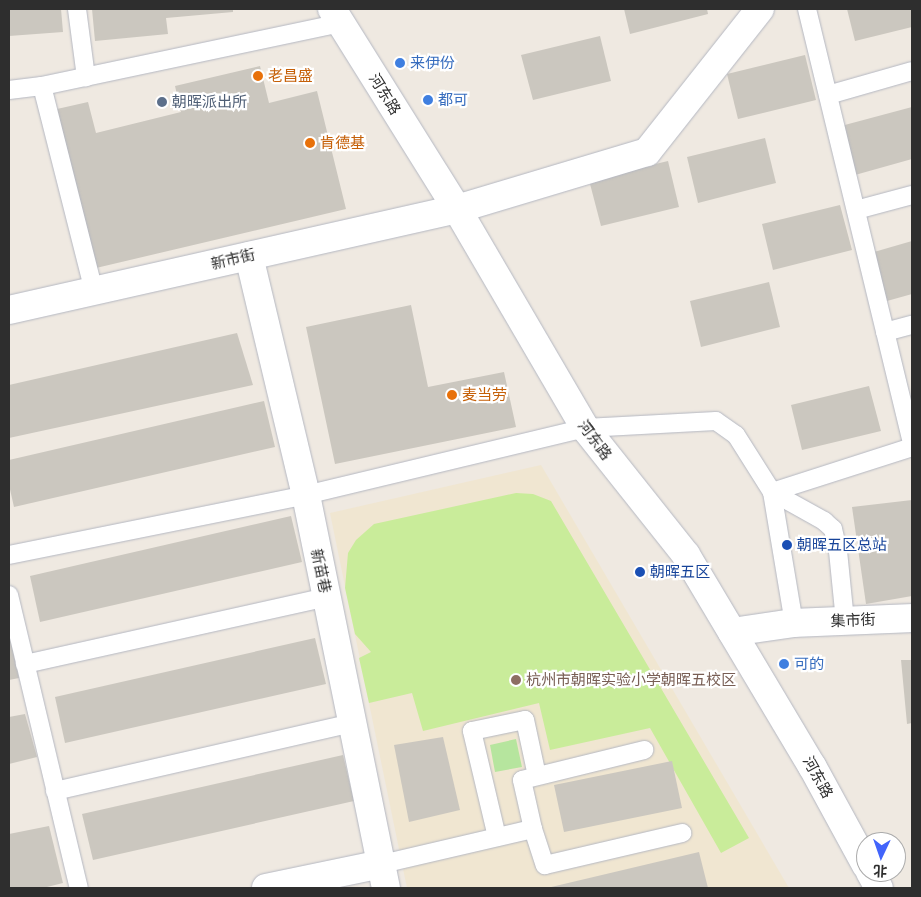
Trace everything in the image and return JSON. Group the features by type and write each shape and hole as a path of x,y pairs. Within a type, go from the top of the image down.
{"street":[{"name":"新市街","path":"9,310 458,209 647,152 760,9"},
{"name":"河东路","path":"336,16 458,209 585,428 686,555 812,766 856,847"},
{"name":"新苗巷","path":"248,256 306,495 384,876"},
{"name":"集市街","path":"732,632 794,623 912,618"},
{"path":"266,888 384,876"}],"lane":[{"path":"77,9 86,77"},
{"path":"772,492 912,446 807,9"},
{"path":"9,90 42,86 86,77 336,16"},
{"path":"828,95 912,71"},
{"path":"42,86 94,291"},
{"path":"856,210 912,195"},
{"path":"885,332 912,325"},
{"path":"9,555 306,495 585,428 716,421 736,435 772,492 794,623"},
{"path":"772,492 824,521 833,529 838,551 845,621"},
{"path":"9,595 79,888"},
{"path":"25,664 326,597"},
{"path":"497,837 472,731 525,720 537,776"},
{"path":"55,790 352,722"},
{"path":"644,750 522,780 533,829 545,865 682,833"},
{"path":"384,876 497,837 533,829"}],"shaded area":[{"name":"杭州市朝晖实验小学朝晖五校区","path":"541,465 789,888 407,888 330,513"}],"green space":[{"path":"516,493 533,494 551,501 749,838 721,853 650,728 550,750 539,703 423,731 412,693 369,703 359,658 371,652 355,634 345,588 348,553 356,540 374,524"},
{"path":"516,739 522,767 495,772 490,745"}],"building":[{"path":"9,9 61,9 63,32 9,36"},
{"path":"92,9 233,9 233,12 166,18 168,34 95,41"},
{"path":"624,9 707,9 708,14 630,34"},
{"path":"847,9 912,9 912,27 855,41"},
{"path":"600,36 611,81 533,100 521,55"},
{"path":"805,55 816,100 738,119 727,74"},
{"path":"260,66 269,103 317,91 346,209 96,268 57,109 88,102 96,133 181,112 175,86"},
{"path":"912,107 912,159 855,175 841,126"},
{"path":"765,138 776,183 698,203 687,157"},
{"path":"668,161 679,207 601,226 589,180"},
{"path":"840,205 852,250 773,270 762,224"},
{"path":"912,241 912,294 887,301 874,252"},
{"path":"769,282 780,327 701,347 690,301"},
{"path":"411,305 428,387 504,372 516,427 335,464 306,327"},
{"path":"237,333 253,385 9,438 9,385"},
{"path":"869,386 881,431 802,450 791,405"},
{"path":"264,401 275,447 14,507 9,485 9,460"},
{"path":"912,500 912,596 866,604 852,507"},
{"path":"291,516 302,562 40,622 30,576"},
{"path":"9,633 19,678 9,680"},
{"path":"315,638 326,684 65,743 55,697"},
{"path":"901,660 912,660 912,723 907,724"},
{"path":"25,714 37,757 9,764 9,717"},
{"path":"443,737 460,810 409,822 394,745"},
{"path":"343,755 354,801 93,860 82,814"},
{"path":"672,761 682,808 564,832 554,785"},
{"path":"49,826 63,883 43,888 9,888 9,834"},
{"path":"699,852 708,888 547,888"}],"place":[{"name":"来伊份","path":"400,63"},
{"name":"老昌盛","path":"258,76"},
{"name":"都可","path":"428,100"},
{"name":"朝晖派出所","path":"162,102"},
{"name":"肯德基","path":"310,143"},
{"name":"麦当劳","path":"452,395"},
{"name":"朝晖五区总站","path":"787,545"},
{"name":"朝晖五区","path":"640,572"},
{"name":"可的","path":"784,664"},
{"name":"杭州市朝晖实验小学朝晖五校区","path":"516,680"}]}
